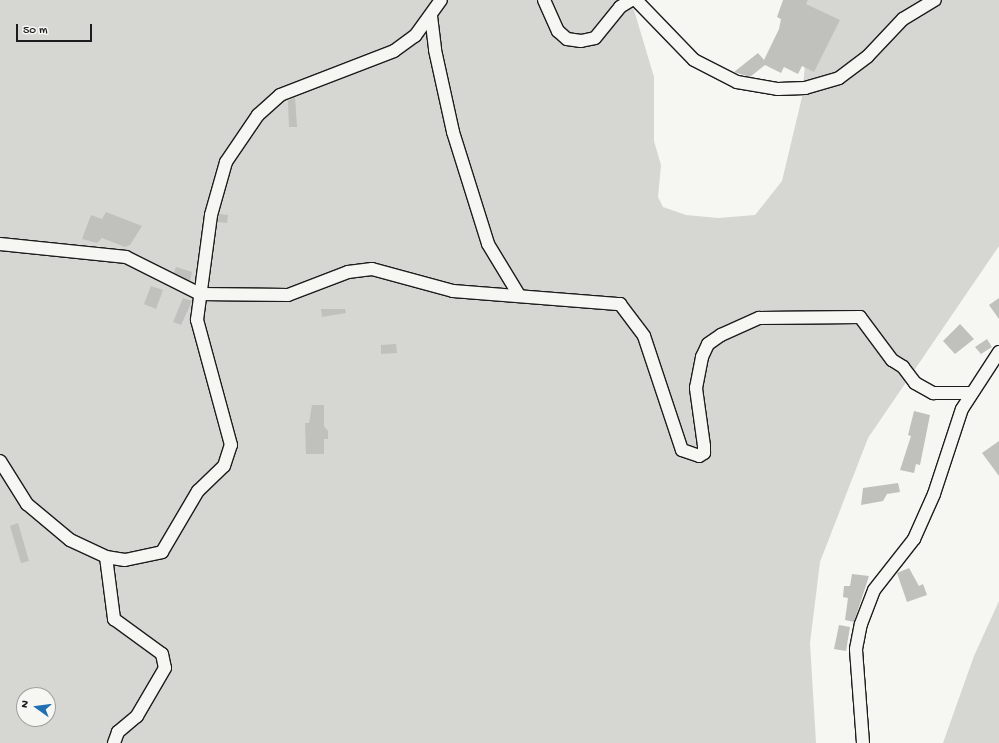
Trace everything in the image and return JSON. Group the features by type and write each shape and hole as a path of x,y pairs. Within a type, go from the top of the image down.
{"street":[{"path":"0,461 27,504 70,540 106,557 125,560 162,552 198,491 224,466 231,444 197,320 211,215 226,162 258,115 280,95 394,51 415,36 431,16 441,0"},
{"path":"544,0 558,31 567,39 581,41 595,38 620,7 631,0"},
{"path":"636,0 694,60 737,82 778,89 805,88 839,78 868,56 903,19 935,0"},
{"path":"431,16 435,50 453,132 488,244 519,295"},
{"path":"0,244 126,257 200,294 288,295 348,272 372,269 453,291 620,304 644,336 675,436 689,454 704,453 696,388 708,344 743,322 759,318 860,317 892,360 903,367 915,383 933,393 969,393"},
{"path":"863,743 857,637 874,590 914,539 934,494 969,393 999,352"},
{"path":"106,557 114,619 162,654 165,668 137,716 118,732 114,743"}],"shaded area":[{"path":"0,0 626,0 634,10 654,77 654,141 661,165 658,197 663,207 686,215 718,218 755,215 782,181 802,97 806,54 803,0 999,0 999,246 868,438 820,562 810,643 816,743 0,743"},
{"path":"999,601 999,743 943,743 974,656"}],"building":[{"path":"783,0 808,0 806,4 840,20 814,72 802,66 798,74 784,67 781,73 765,65 750,77 734,72 758,53 764,60 779,29 781,19 777,17"},
{"path":"295,97 297,127 289,127 288,101"},
{"path":"106,212 142,226 130,245 125,247 102,238 97,243 82,239 91,215 102,219"},
{"path":"219,214 228,215 227,223 218,222"},
{"path":"176,267 192,272 190,281 174,273"},
{"path":"151,286 163,290 156,309 144,304"},
{"path":"183,298 192,301 181,325 173,322"},
{"path":"999,298 999,319 989,305"},
{"path":"321,309 345,309 346,313 322,317"},
{"path":"960,324 974,339 955,354 943,341"},
{"path":"987,339 992,347 981,354 975,347"},
{"path":"396,344 397,353 381,354 381,345"},
{"path":"312,405 324,405 324,426 328,431 328,439 324,439 324,454 306,454 305,423 309,423"},
{"path":"914,411 930,415 920,465 916,464 914,473 900,470 911,436 908,435"},
{"path":"999,441 999,476 982,453"},
{"path":"898,483 900,492 887,494 883,501 861,505 863,488"},
{"path":"18,523 29,561 21,563 10,526"},
{"path":"909,568 919,586 923,584 927,595 907,602 897,573"},
{"path":"852,574 869,576 854,622 845,620 848,598 843,597 844,586 850,586"},
{"path":"839,625 850,627 846,651 834,649"}]}
